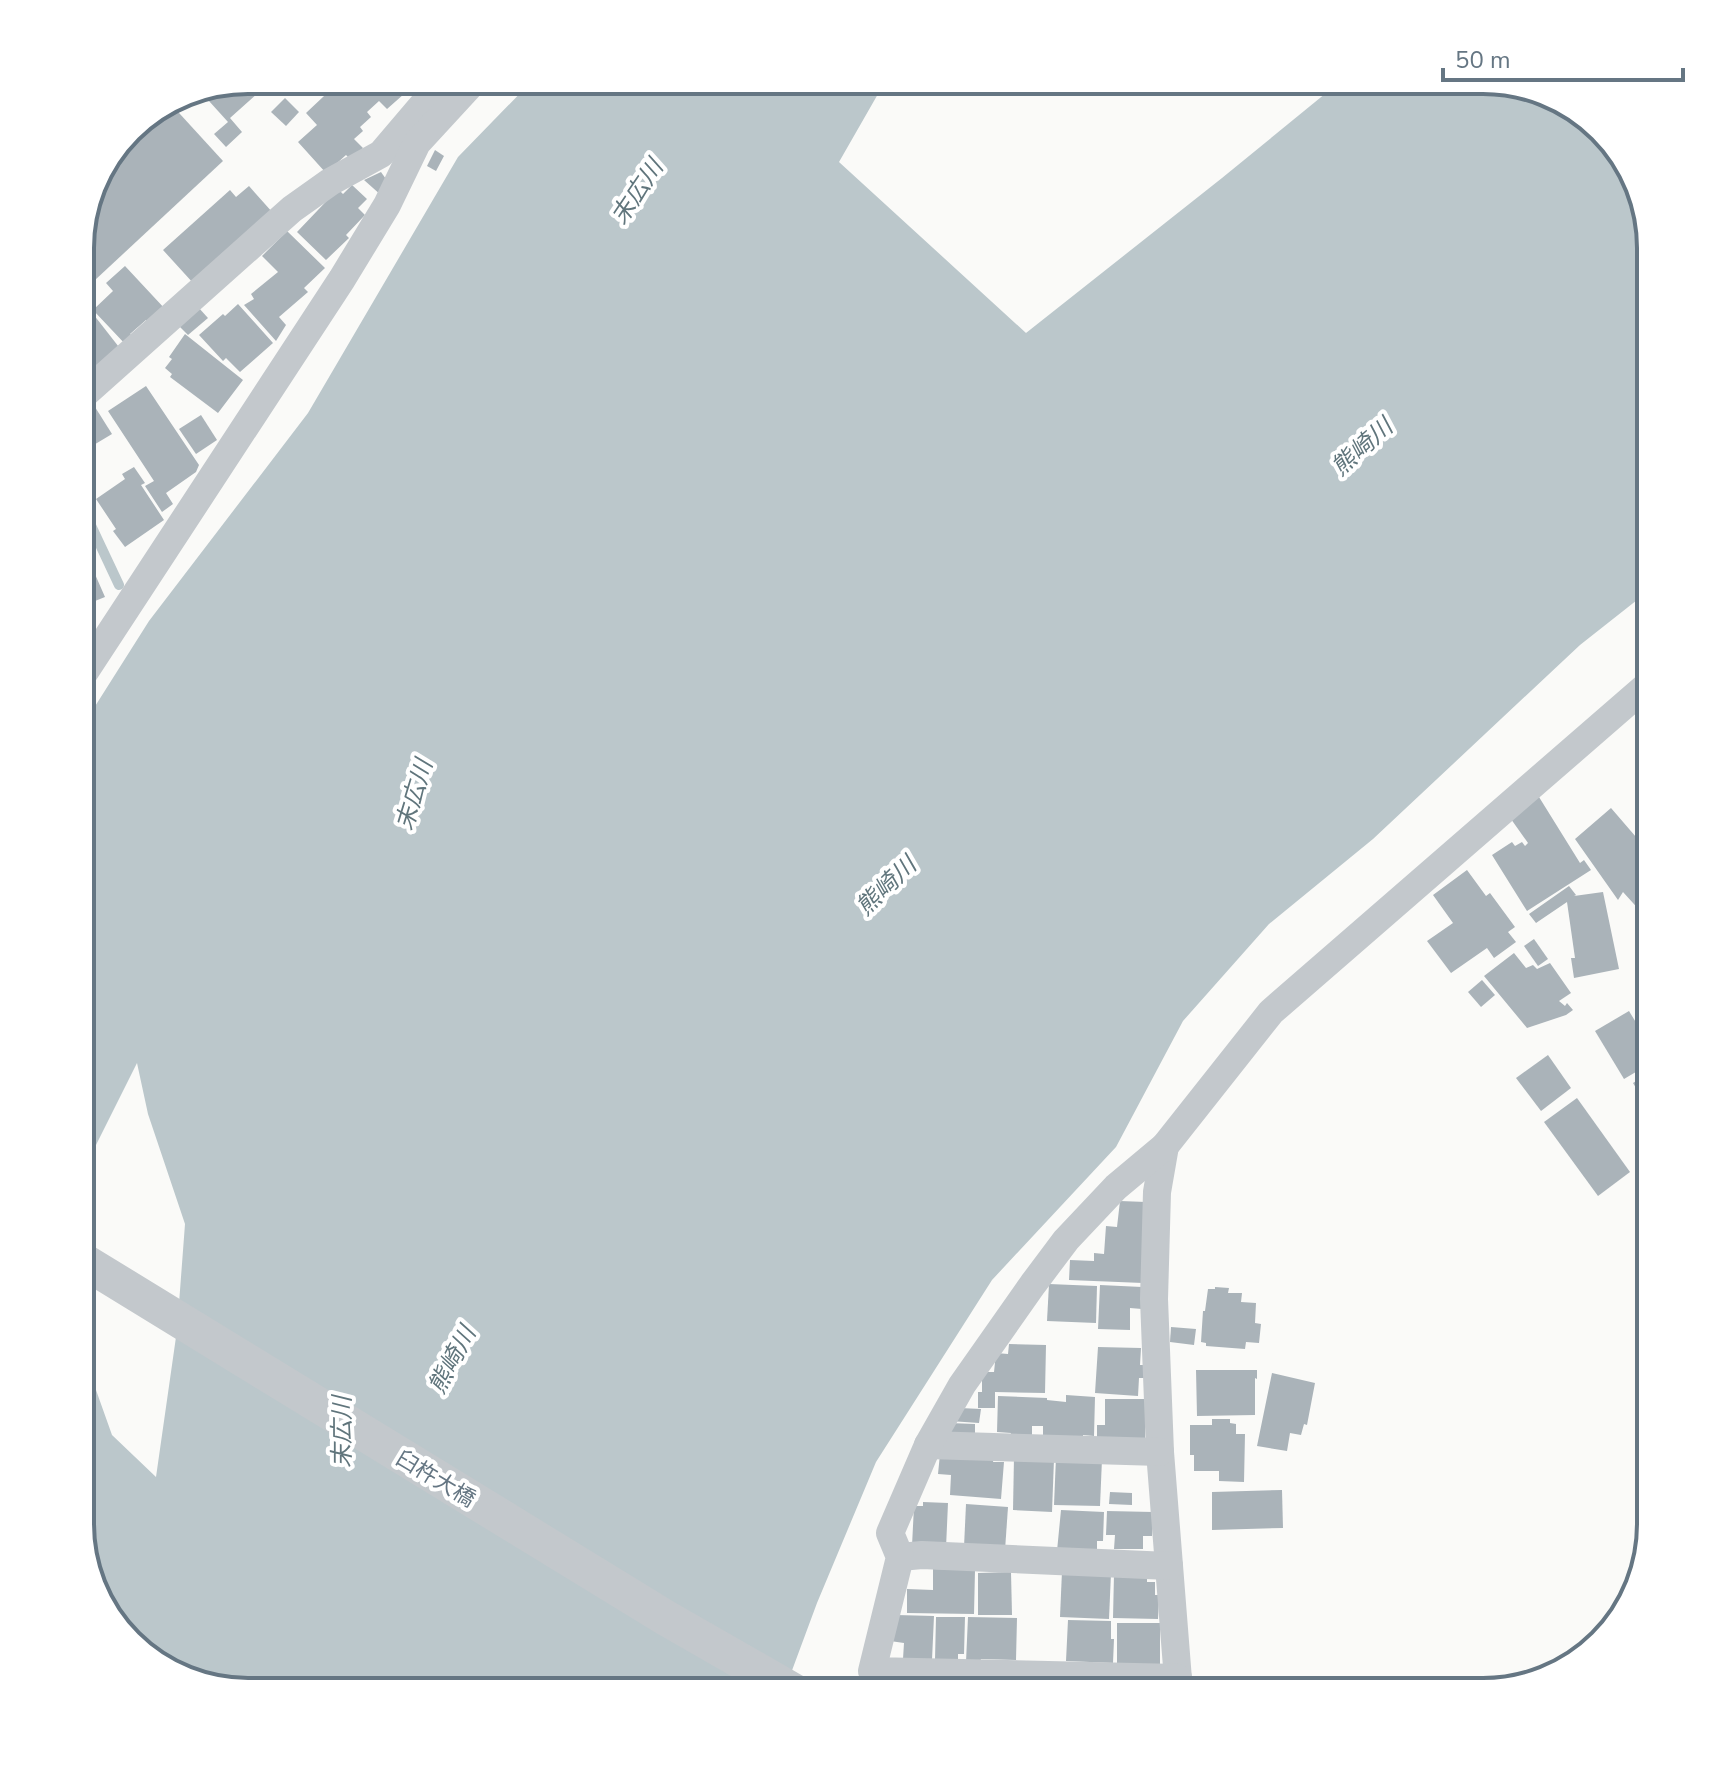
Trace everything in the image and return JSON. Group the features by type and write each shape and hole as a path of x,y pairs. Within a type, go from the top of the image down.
{"street":[{"path":"94,386 292,209 330,182 381,154 432,94"},
{"path":"94,658 342,279 387,205 417,143 463,94"},
{"path":"1026,1678 872,1671 900,1557 890,1533 928,1445 962,1385 1066,1240 1116,1187 1165,1146 1271,1012 1637,694"},
{"path":"1165,1146 1157,1192 1154,1299 1160,1452 1178,1678"},
{"name":"臼杵大橋","path":"94,1268 666,1618 771,1678"},
{"path":"928,1445 1160,1452"},
{"path":"900,1557 922,1555 1169,1566"}],"water":[{"path":"519,94 878,94 839,162 1026,333 1325,94 1493,94 1542,106 1577,126 1599,147 1621,180 1634,218 1637,248 1637,600 1580,645 1373,839 1269,924 1183,1021 1116,1147 992,1280 876,1462 789,1678 228,1677 180,1662 147,1640 115,1601 97,1554 94,1524 94,1384 112,1435 156,1477 177,1330 185,1224 148,1114 137,1063 94,1149 94,708 149,621 308,413 458,157"}],"building":[{"path":"257,94 230,118 242,132 226,147 214,134 228,122 208,100"},
{"path":"326,94 404,94 387,109 379,101 367,112 371,117 360,127 363,131 354,139 363,148 351,160 346,155 326,173 298,142 317,125 306,113"},
{"path":"285,98 299,112 286,126 271,112"},
{"path":"178,112 223,161 94,281 94,238 99,208 110,180 139,139"},
{"path":"435,150 444,156 436,171 427,166"},
{"path":"381,172 388,182 382,196 364,180"},
{"path":"352,185 367,199 358,208 365,215 346,235 349,238 326,260 297,232 338,189 343,194"},
{"path":"249,186 273,213 194,284 163,250 230,190 236,197"},
{"path":"287,231 325,268 304,288 308,292 279,317 286,325 276,341 244,305 254,299 251,294 278,272 262,256"},
{"path":"125,266 166,310 150,325 146,320 130,334 135,338 127,346 94,311 113,291 106,283"},
{"path":"238,304 273,343 240,372 226,358 223,361 199,335"},
{"path":"198,307 208,318 188,335 178,325"},
{"path":"94,315 122,351 94,370"},
{"path":"185,334 243,380 218,413 170,377 172,374 165,368"},
{"path":"146,386 199,465 196,472 166,493 173,504 162,512 145,486 154,481 108,411"},
{"path":"94,408 112,434 94,445"},
{"path":"201,415 217,440 196,454 179,429"},
{"path":"134,467 145,483 141,485 164,520 125,547 96,499 125,479 122,474"},
{"path":"94,572 105,597 94,601"},
{"path":"1539,797 1580,863 1584,860 1591,870 1527,911 1492,855 1512,842 1515,846 1528,843 1506,812"},
{"path":"1611,808 1637,836 1637,907 1623,892 1618,900 1575,839"},
{"path":"1467,870 1486,896 1490,893 1515,927 1508,932 1516,942 1494,958 1487,948 1451,973 1427,941 1453,923 1433,895"},
{"path":"1569,886 1574,896 1603,892 1619,969 1574,978 1571,958 1575,958 1567,902 1536,923 1529,914"},
{"path":"1534,939 1548,959 1538,966 1524,946"},
{"path":"1514,953 1526,968 1533,965 1537,969 1550,963 1571,993 1559,1001 1565,1006 1567,1003 1573,1010 1527,1028 1484,976"},
{"path":"1482,980 1495,995 1481,1007 1468,992"},
{"path":"1629,1011 1637,1024 1637,1071 1624,1079 1595,1031"},
{"path":"1548,1055 1571,1088 1541,1111 1516,1078"},
{"path":"1577,1098 1630,1172 1598,1196 1544,1122"},
{"path":"1120,1201 1146,1202 1143,1283 1069,1280 1070,1260 1094,1261 1094,1253 1104,1254 1106,1226 1117,1227"},
{"path":"1049,1284 1097,1286 1096,1323 1047,1321"},
{"path":"1100,1285 1142,1287 1142,1309 1130,1308 1130,1330 1098,1329"},
{"path":"1229,1288 1228,1293 1242,1293 1241,1302 1256,1303 1255,1323 1261,1324 1259,1343 1246,1342 1245,1349 1206,1346 1201,1342 1208,1289"},
{"path":"1171,1327 1196,1329 1194,1345 1170,1342"},
{"path":"1009,1344 1046,1345 1045,1393 995,1392 995,1408 978,1408 982,1372 994,1372 996,1353 1008,1354"},
{"path":"1098,1347 1141,1348 1140,1365 1144,1365 1144,1378 1139,1378 1138,1396 1095,1393"},
{"path":"1196,1370 1257,1370 1255,1415 1197,1416"},
{"path":"1272,1373 1315,1383 1307,1425 1304,1424 1301,1435 1290,1433 1287,1451 1257,1446"},
{"path":"1066,1395 1095,1397 1094,1436 1083,1435 1083,1440 1043,1439 1043,1426 1032,1426 1032,1439 1010,1438 1011,1433 997,1432 998,1396 1066,1402"},
{"path":"1105,1399 1145,1399 1145,1441 1097,1441 1097,1425 1105,1425"},
{"path":"960,1408 981,1409 979,1423 950,1421"},
{"path":"1212,1419 1230,1419 1230,1423 1236,1424 1236,1434 1245,1434 1244,1482 1219,1481 1219,1471 1194,1471 1194,1455 1190,1455 1190,1425 1212,1425"},
{"path":"949,1423 975,1424 975,1439 948,1438"},
{"path":"940,1454 994,1458 993,1462 1004,1462 1001,1499 950,1495 951,1475 938,1474"},
{"path":"1014,1457 1054,1459 1052,1512 1013,1510"},
{"path":"1056,1457 1102,1459 1100,1506 1054,1505"},
{"path":"1282,1490 1283,1528 1212,1530 1212,1492"},
{"path":"1110,1492 1132,1493 1132,1505 1109,1504"},
{"path":"923,1502 948,1503 946,1548 912,1546 914,1506 923,1506"},
{"path":"966,1504 1008,1507 1005,1550 964,1547"},
{"path":"1061,1510 1104,1512 1103,1541 1097,1541 1097,1553 1057,1551"},
{"path":"1107,1511 1153,1512 1152,1536 1143,1536 1143,1549 1114,1549 1115,1535 1106,1535"},
{"path":"933,1569 975,1570 974,1614 907,1613 907,1589 933,1590"},
{"path":"1062,1571 1111,1573 1109,1619 1060,1617"},
{"path":"1011,1572 1012,1615 978,1615 978,1573"},
{"path":"1114,1574 1147,1575 1147,1582 1155,1582 1155,1595 1159,1595 1158,1619 1113,1618"},
{"path":"896,1615 934,1616 932,1660 903,1659 904,1643 890,1641"},
{"path":"936,1617 965,1617 964,1654 958,1654 958,1660 935,1660"},
{"path":"968,1617 1017,1618 1016,1660 966,1662"},
{"path":"1068,1620 1111,1621 1113,1663 1066,1661"},
{"path":"1117,1623 1160,1623 1160,1666 1117,1666"}],"waterway":[{"path":"94,532 119,585"}],"water label":[{"name":"末広川","path":"637,192"},
{"name":"熊崎川","path":"1362,447"},
{"name":"末広川","path":"414,795"},
{"name":"熊崎川","path":"886,886"},
{"name":"熊崎川","path":"452,1360"},
{"name":"末広川","path":"342,1432"}]}
